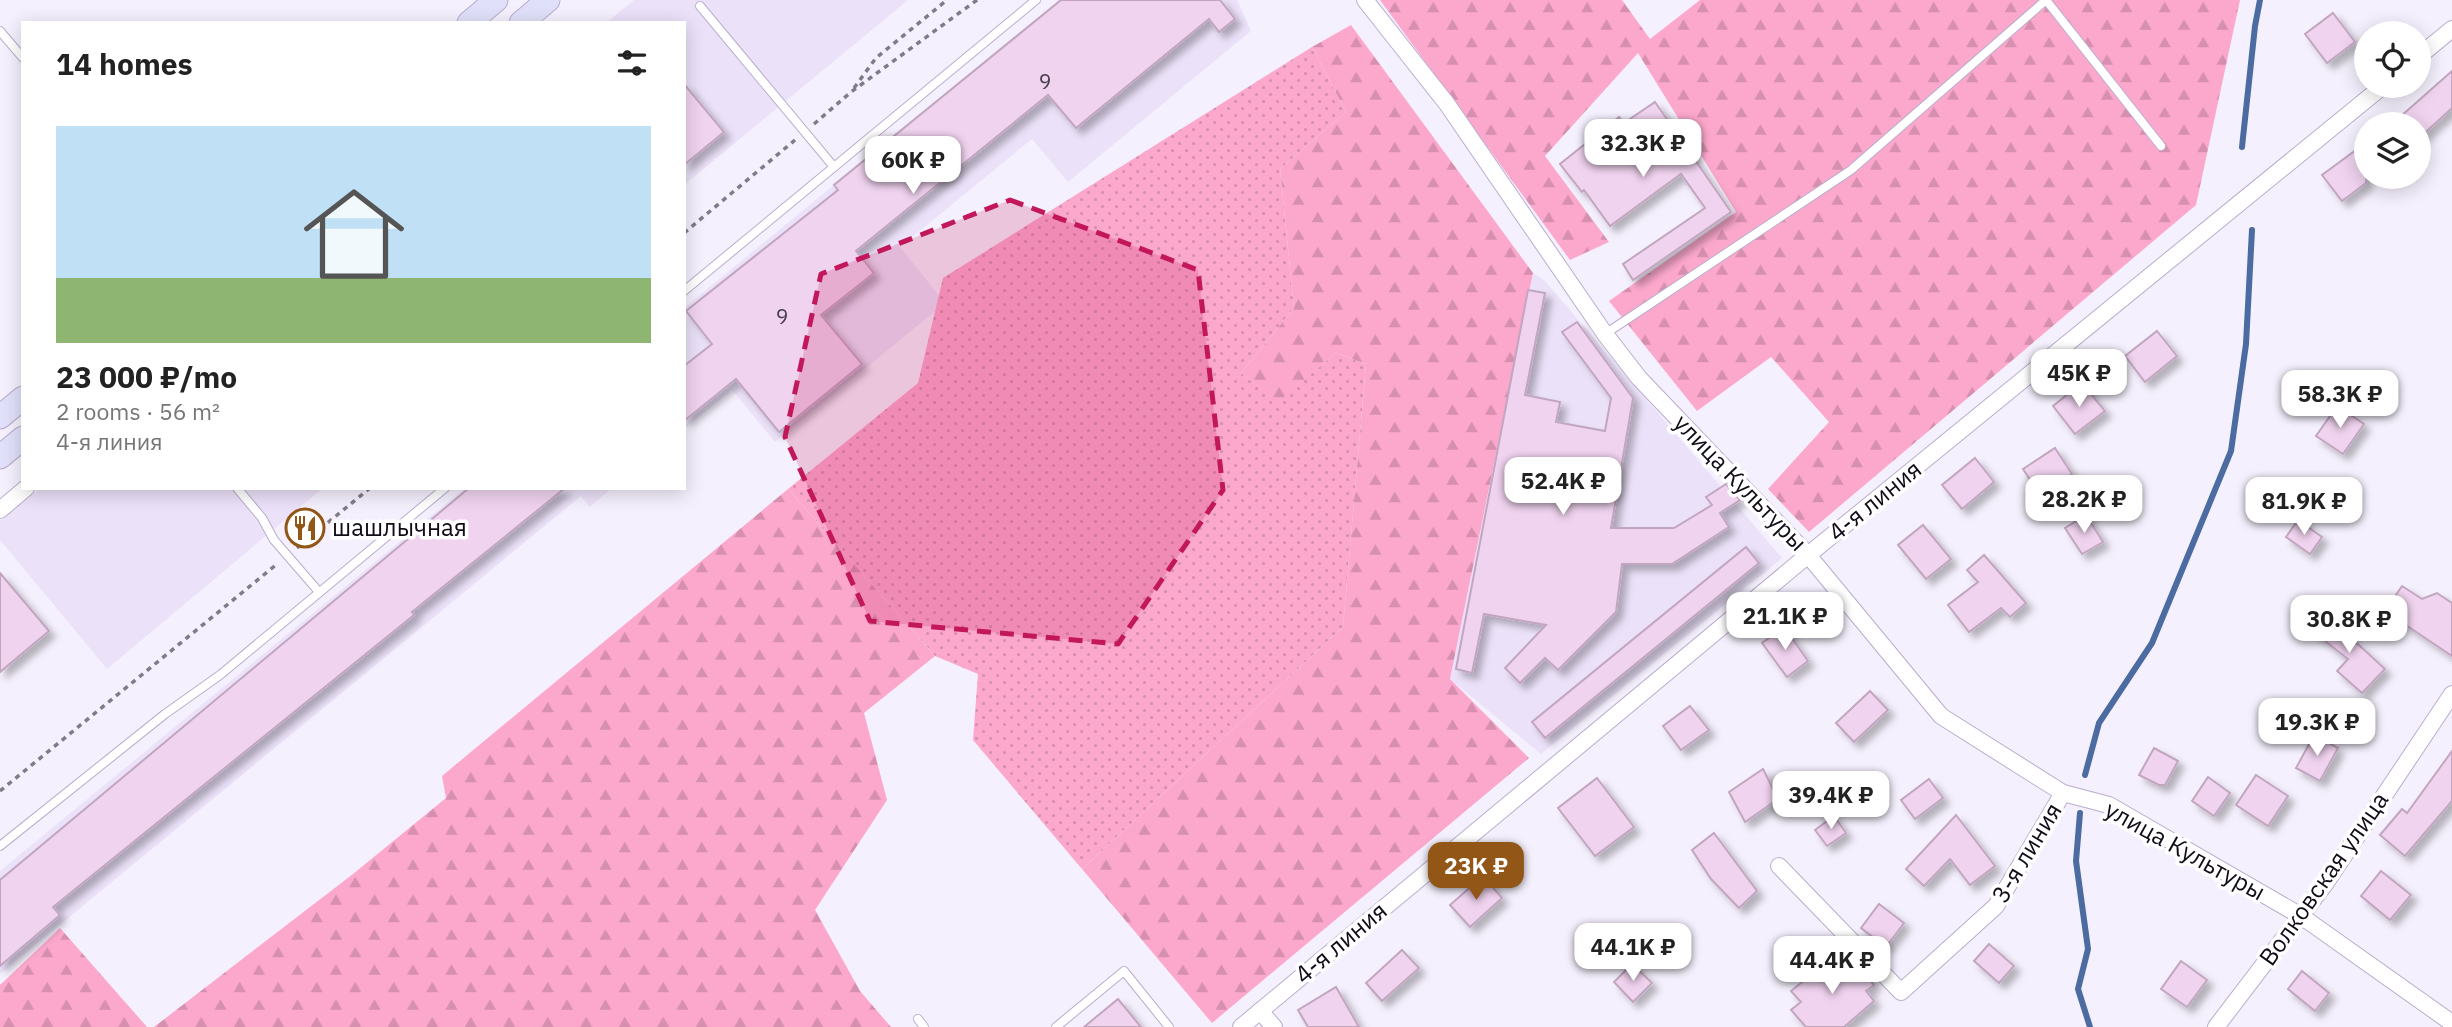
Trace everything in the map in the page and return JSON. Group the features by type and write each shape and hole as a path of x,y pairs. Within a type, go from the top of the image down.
{"main road":[{"path":"471,21 496,0"},
{"path":"523,21 548,0"},
{"path":"0,417 21,400"},
{"path":"0,457 21,440"}],"street":[{"name":"улица Культуры","path":"1365,0 1447,104 1605,334 1639,378 1808,555 1941,716 2063,793 2109,805 2301,916 2452,1023"},
{"path":"2431,46 2452,29"},
{"name":"4-я линия","path":"1241,1027 1808,555 2368,98"},
{"path":"0,510 24,490"},
{"name":"Волковская улица","path":"2216,1027 2325,884 2452,694"},
{"name":"3-я линия","path":"1779,866 1901,992 1996,906 2063,793"},
{"path":"1260,1011 1274,1027"}],"lane":[{"path":"686,289 1036,0"},
{"path":"1605,334 1851,170 2046,0 2161,146"},
{"path":"700,6 834,167"},
{"path":"0,31 21,56"},
{"path":"239,490 262,518 274,540 319,593"},
{"path":"0,846 165,714 220,675 443,490"},
{"path":"1056,1027 1124,971 1169,1027"},
{"path":"918,1019 924,1027"}],"path":[{"path":"851,92 876,58 947,0"},
{"path":"686,231 851,92 977,0"},
{"path":"0,791 368,490"}],"highlighted area":[{"path":"1010,200 1198,270 1223,490 1118,644 870,621 785,437 821,274"}],"shaded area":[{"path":"634,0 908,0 686,183 686,21 608,21"},
{"path":"1059,0 1237,0 1251,31 1068,182 1032,139 900,247 945,303 775,442 732,390 686,427 686,306"},
{"path":"1533,273 1545,281 1782,558 1541,754 1450,679"},
{"path":"38,490 321,490 107,669 0,540 0,521"},
{"path":"463,490 610,490 590,507 581,496 0,974 0,871"}],"green space":[{"path":"1380,0 1622,0 1650,39 1700,0 2240,0 2196,205 1809,532 1768,489 1829,422 1771,357 1697,411 1609,301 1736,212 1638,53 1545,156 1609,242 1570,260"},
{"path":"1351,25 1533,273 1450,679 1529,758 1212,1023 1082,869 1343,627 1366,364 1336,353 1278,402 1241,373 1294,308 1280,169 1346,112 1312,47"},
{"path":"1312,47 1346,112 1280,169 1294,308 1241,373 1278,401 1336,353 1366,364 1343,627 1082,869 973,740 978,674 935,656 788,489 918,383 943,278"},
{"path":"788,489 935,656 864,713 887,800 815,910 860,991 891,1027 154,1027 353,874 446,798 442,776"},
{"path":"60,928 147,1027 0,1027 0,985"}],"building":[{"path":"1061,0 1220,0 1235,19 1219,32 1209,19 1076,128 1048,95 856,251 874,273 821,315 862,364 779,432 736,379 686,419 686,364 712,344 686,311 838,190 834,185"},
{"path":"2333,13 2354,43 2327,63 2305,34"},
{"path":"2452,71 2452,108 2431,127 2431,112 2406,112 2421,98 2431,98 2431,90"},
{"path":"686,86 724,132 686,163"},
{"path":"1655,102 1731,212 1633,280 1623,264 1705,208 1681,174 1610,226 1584,190 1582,192 1560,164 1619,117 1624,123"},
{"path":"2354,151 2354,189 2358,189 2342,201 2322,175"},
{"path":"1528,290 1545,293 1525,395 1560,402 1556,422 1605,431 1611,398 1562,332 1577,322 1633,398 1611,528 1674,528 1712,505 1706,497 1726,484 1740,500 1720,513 1729,527 1672,564 1622,564 1616,612 1558,670 1545,658 1520,683 1505,668 1546,625 1484,614 1472,673 1456,669"},
{"path":"2157,331 2177,356 2145,382 2125,356"},
{"path":"2082,383 2105,411 2075,434 2053,406"},
{"path":"2337,406 2364,424 2343,454 2316,436"},
{"path":"2055,448 2072,474 2040,495 2023,469"},
{"path":"1975,458 1994,482 1962,509 1942,485"},
{"path":"467,490 563,490 412,612 414,615 53,907 60,915 0,966 0,880"},
{"path":"2086,515 2103,542 2082,554 2065,528"},
{"path":"2298,520 2322,537 2310,554 2286,537"},
{"path":"1923,525 1951,559 1926,579 1898,545"},
{"path":"1746,547 1759,563 1545,738 1532,722"},
{"path":"1984,555 2026,603 2010,617 2001,608 1969,632 1948,605 1978,582 1967,570"},
{"path":"0,573 49,631 0,672"},
{"path":"2402,586 2422,599 2437,593 2452,603 2452,656 2385,611"},
{"path":"2316,614 2360,646 2385,669 2362,693 2337,671 2348,659 2306,626"},
{"path":"1784,627 1808,661 1787,677 1762,643"},
{"path":"1870,691 1888,710 1854,742 1836,723"},
{"path":"1690,706 1709,730 1681,750 1663,726"},
{"path":"2314,735 2338,748 2320,781 2296,768"},
{"path":"2154,748 2178,761 2165,785 2159,785 2139,775"},
{"path":"2452,751 2452,801 2405,856 2380,835 2402,809 2407,813"},
{"path":"1763,769 1778,799 1745,822 1729,792"},
{"path":"2256,775 2288,796 2268,826 2236,805"},
{"path":"2208,777 2230,793 2214,816 2192,801"},
{"path":"1597,778 1634,827 1595,856 1558,808"},
{"path":"1929,779 1943,798 1915,819 1901,800"},
{"path":"1956,815 1995,866 1970,885 1950,859 1924,886 1906,869"},
{"path":"1834,816 1846,833 1827,846 1815,830"},
{"path":"1714,833 1757,891 1739,908 1711,879 1692,850"},
{"path":"2381,871 2411,895 2390,920 2361,896"},
{"path":"1483,876 1502,898 1470,927 1450,905"},
{"path":"1879,904 1904,923 1886,947 1861,928"},
{"path":"1989,944 2014,966 1999,983 1974,961"},
{"path":"1402,950 1419,968 1382,1001 1366,983"},
{"path":"1835,955 1849,971 1857,965 1874,985 1866,991 1874,1001 1844,1027 1806,1027 1791,1010 1801,1002 1791,991"},
{"path":"2181,961 2207,980 2187,1007 2161,989"},
{"path":"1632,964 1652,983 1633,1002 1614,982"},
{"path":"2302,971 2329,993 2315,1011 2288,989"},
{"path":"1336,987 1359,1027 1308,1027 1298,1010"},
{"path":"1118,999 1141,1027 1084,1027"}],"waterway":[{"path":"2242,147 2260,0"},
{"path":"2085,775 2099,723 2152,643 2231,451 2246,344 2252,230"},
{"path":"2080,813 2076,861 2088,949 2078,989 2090,1027"}],"place":[{"name":"шашлычная","path":"305,528"}]}
